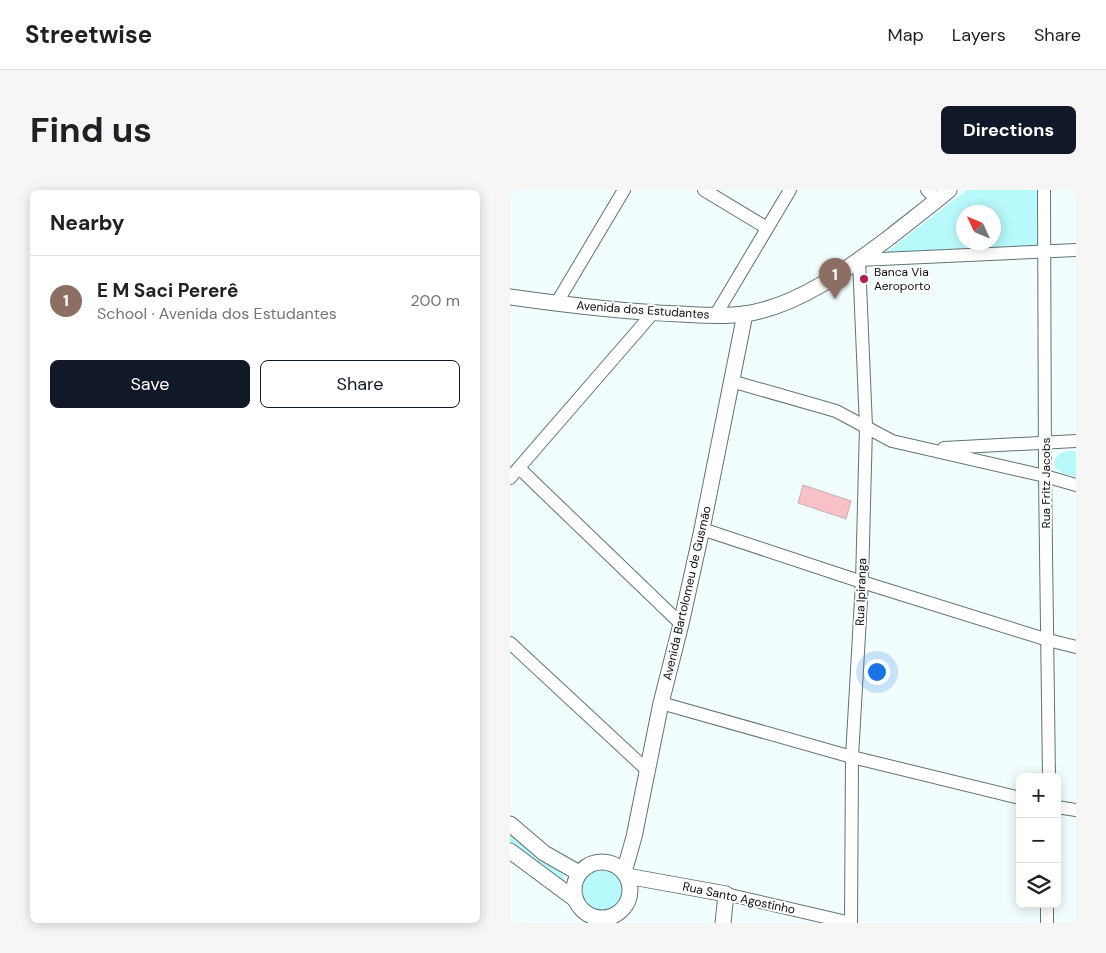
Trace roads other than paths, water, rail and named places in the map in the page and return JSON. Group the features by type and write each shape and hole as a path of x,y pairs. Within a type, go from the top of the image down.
{"street":[{"path":"556,304 624,190"},
{"path":"704,190 767,228"},
{"path":"715,316 790,190"},
{"name":"Avenida dos Estudantes","path":"510,297 556,304 653,313 715,316 745,314 772,307 829,281 859,260 932,195 949,190"},
{"name":"Rua Fritz Jacobs","path":"1044,190 1049,773"},
{"path":"859,260 1076,250"},
{"name":"Rua Ipiranga","path":"851,923 852,757 862,582 866,427 859,260"},
{"path":"653,313 514,473 681,624"},
{"name":"Avenida Bartolomeu de Gusmão","path":"625,874 661,703 702,528 745,314"},
{"path":"731,381 836,410 892,441 1045,476 1076,485"},
{"path":"929,449 1045,441 1076,441"},
{"path":"702,528 862,582 1076,647"},
{"path":"510,643 648,771"},
{"path":"661,703 852,757 1016,797"},
{"path":"1061,807 1076,810"},
{"path":"510,824 544,853 579,873"},
{"path":"510,851 576,900 585,912 598,918 606,920 624,907 629,897 630,887 625,874 616,865 596,862 587,866 579,873 574,891 576,900"},
{"name":"Rua Santo Agostinho","path":"625,874 726,894 851,923"},
{"path":"723,923 726,894"},
{"path":"1047,908 1047,923"}],"place":[{"name":"Banca Via Aeroporto","path":"864,279"},
{"name":"E M Saci Pererê","path":"835,299"}]}
